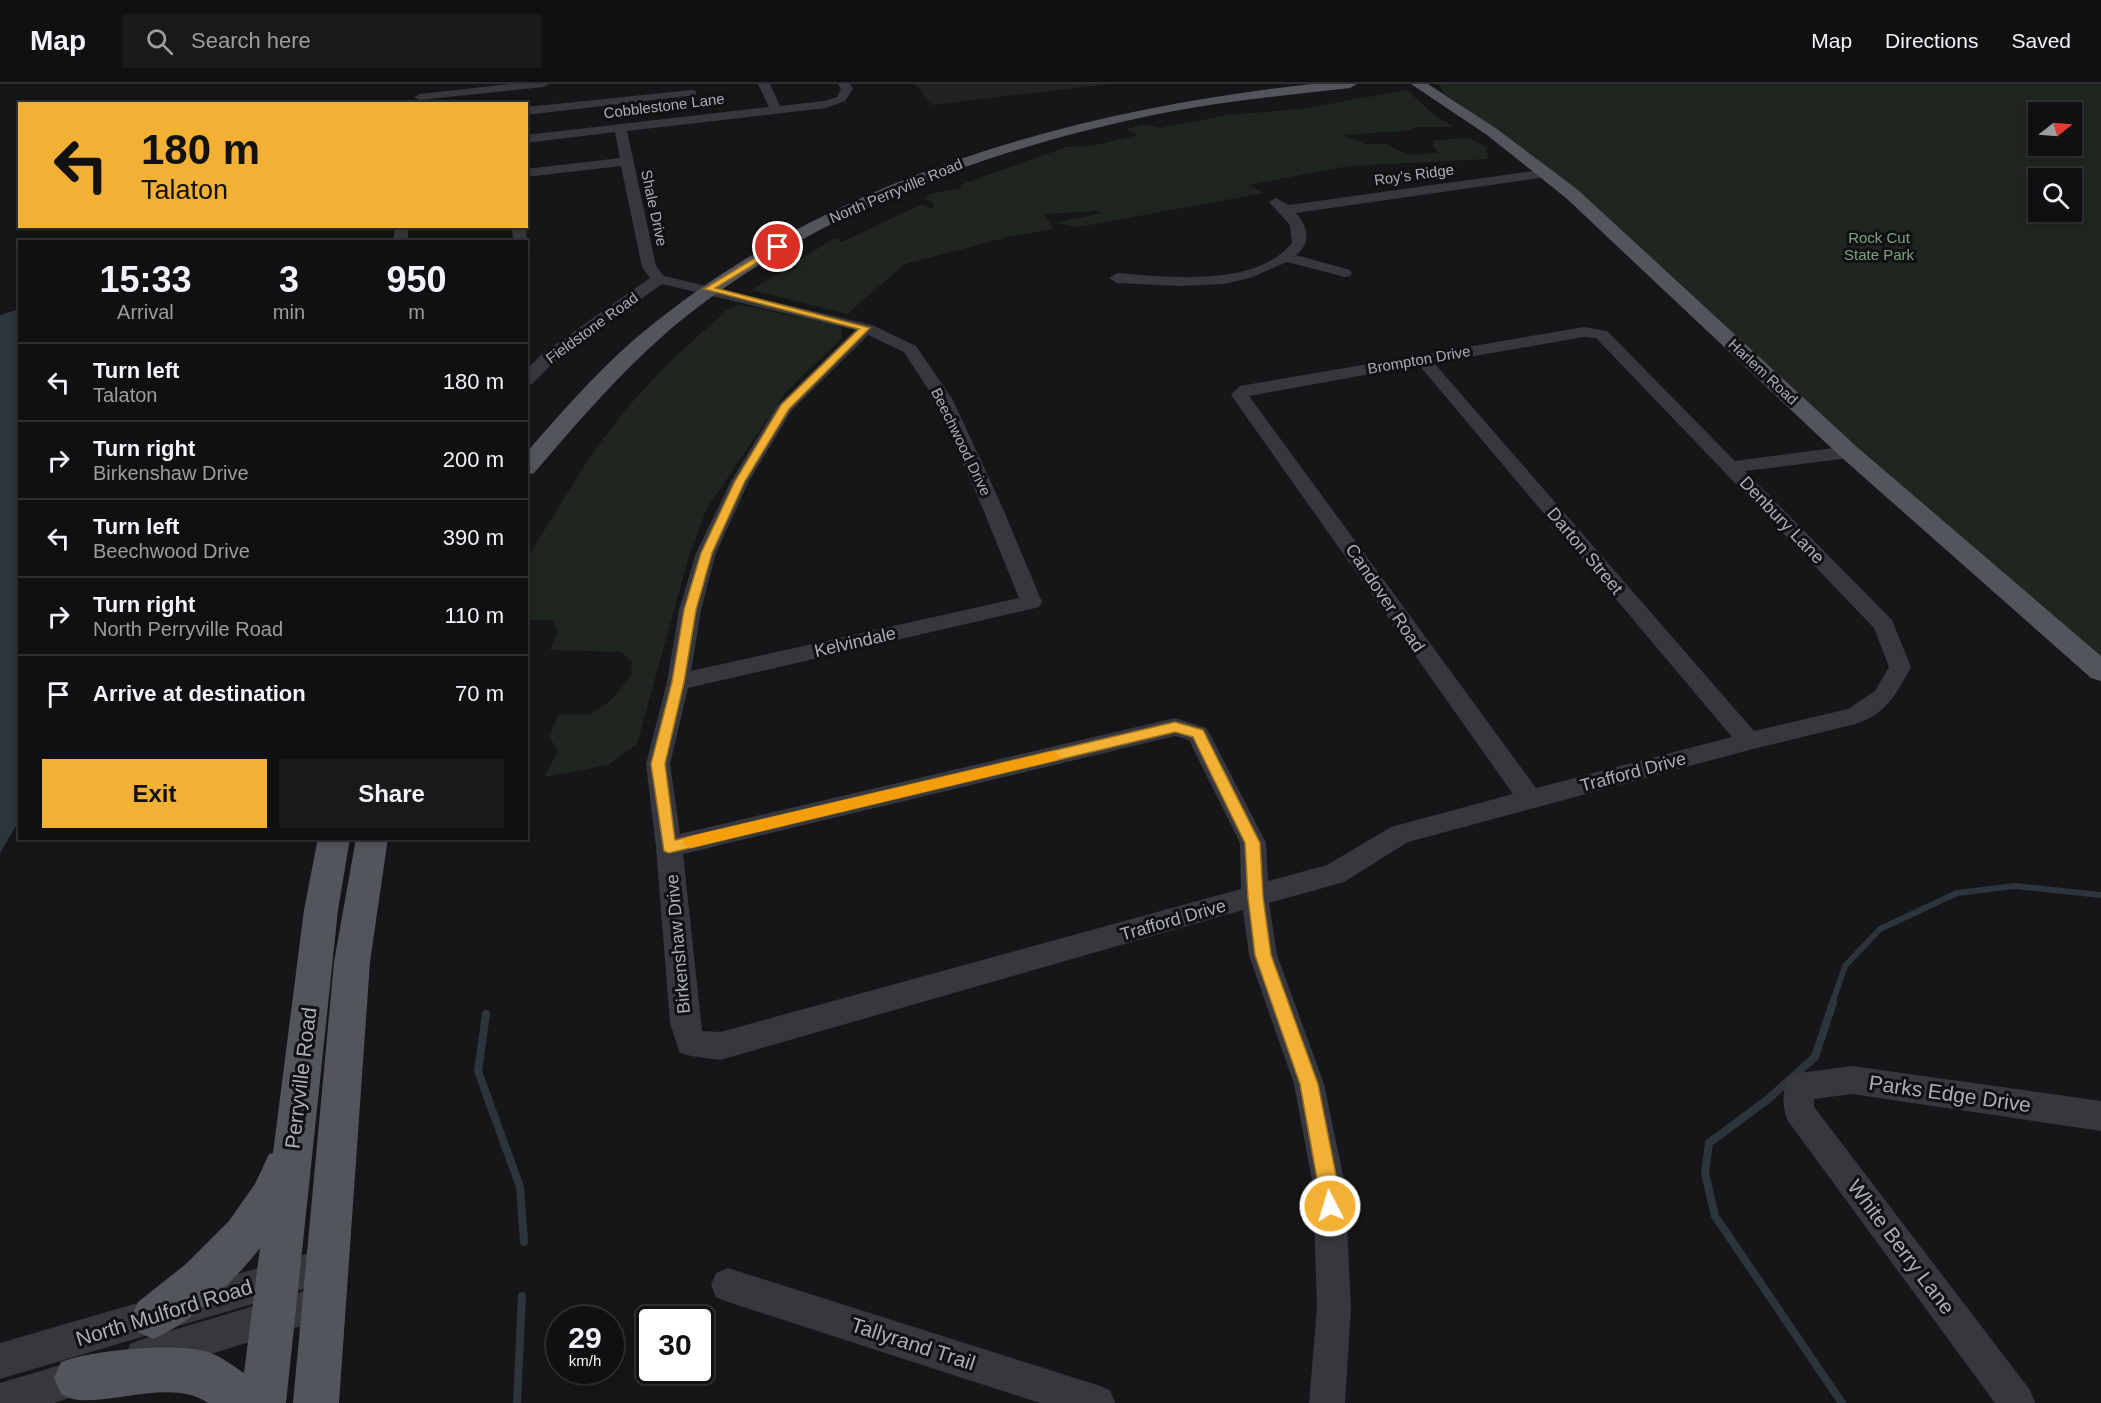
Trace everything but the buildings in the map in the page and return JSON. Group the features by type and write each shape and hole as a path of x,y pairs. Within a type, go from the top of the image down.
{"main road":[{"name":"North Perryville Road","path":"624,337 798,222 882,182 964,152 1046,128 1133,108 1222,93 1299,84"},
{"name":"North Perryville Road","path":"528,465 560,423 700,287 850,208 924,176 998,149 1081,127 1175,107 1350,84"},
{"name":"Harlem Road","path":"1420,87 1492,132 1548,173 1849,452 2101,671"},
{"name":"Perryville Road","path":"276,1298 321,910 334,840"},
{"name":"Perryville Road","path":"326,1283 352,962 372,840"},
{"path":"153,1317 194,1286 234,1247 267,1203 293,1147"},
{"path":"316,1403 326,1283"},
{"path":"263,1403 276,1298"},
{"path":"76,1378 152,1370 206,1374 230,1391 235,1403"}],"street":[{"path":"421,84 419,100 543,84"},
{"path":"764,84 776,110"},
{"name":"Cobblestone Lane","path":"528,139 620,128 695,101 776,110 826,104 841,99 847,89 844,84"},
{"path":"528,111 695,101"},
{"name":"Shale Drive","path":"620,128 649,267 659,279"},
{"path":"528,173 627,161"},
{"name":"Roy's Ridge","path":"1285,256 1297,248 1301,237 1298,225 1280,206 1548,173"},
{"path":"1117,278 1169,282 1218,280 1272,265 1285,256 1345,273"},
{"path":"659,279 700,287"},
{"name":"Fieldstone Road","path":"528,377 540,356 659,279"},
{"name":"Beechwood Drive","path":"700,287 866,328 910,349 944,400 985,490 1031,602"},
{"name":"Birkenshaw Drive","path":"691,1043 685,1023 669,847 658,764 678,682 690,610 706,553 740,481 785,407 866,328"},
{"name":"Brompton Drive","path":"1240,395 1246,390 1584,332 1601,334"},
{"name":"Denbury Lane","path":"1601,334 1884,624 1900,667 1883,697 1855,716"},
{"name":"Darton Street","path":"1423,360 1617,590 1749,741"},
{"name":"Candover Road","path":"1240,395 1341,533 1432,667 1531,800"},
{"path":"1730,467 1849,452"},
{"name":"Kelvindale","path":"678,682 1031,602"},
{"name":"Trafford Drive","path":"691,1043 720,1046 1255,897 1335,874 1400,834 1749,741 1855,716"},
{"path":"669,847 1175,727 1198,734 1253,843 1255,897 1263,955 1309,1084 1329,1185 1334,1308 1327,1403"},
{"name":"Parks Edge Drive","path":"1799,1087 1852,1080 2101,1116"},
{"name":"White Berry Lane","path":"1799,1087 1799,1111 2017,1403"},
{"name":"North Mulford Road","path":"0,1401 76,1378 276,1298 326,1283"},
{"name":"Tallyrand Trail","path":"728,1285 1097,1403"},
{"name":"North Mulford Road","path":"0,1361 153,1317 276,1298"}],"shaded area":[{"path":"915,84 1109,84 931,105"},
{"path":"18,309 18,822 0,853 0,315"}],"green space":[{"name":"Rock Cut State Park","path":"1438,84 2101,84 2101,661 1989,566 1533,155 1445,94"},
{"path":"1407,90 1431,112 1453,127 1417,127 1404,131 1342,135 1365,144 1386,144 1408,155 1439,153 1433,146 1434,140 1470,138 1486,147 1488,159 1349,166 1248,185 1264,193 1078,227 1056,223 1101,213 1097,211 1044,214 1054,229 1008,237 905,264 847,314 751,290 835,238 842,242 922,204 932,209 934,203 924,199 930,194 962,188 960,185 1066,147 1091,146 1138,135 1127,129 1142,124 1161,128 1228,115 1301,109"},
{"path":"738,304 838,326 841,328 842,338 786,392 707,508 689,556 637,744 608,765 544,777 558,751 549,736 559,714 589,715 610,701 631,676 632,661 621,652 550,650 558,632 553,620 528,620 528,556 593,452 626,409 668,363 726,311"}],"waterway":[{"path":"1832,1004 1845,966 1880,929 1957,893 2015,886 2101,895"},
{"path":"1833,1003 1815,1057 1767,1100 1709,1143 1705,1173 1715,1216 1842,1403"},
{"path":"486,1014 478,1071 520,1187 524,1242"},
{"path":"517,1403 522,1296"}],"slow traffic":[{"path":"691,842 1053,756"}],"route":[{"path":"778,247 708,289 866,328 785,407 740,481 706,553 690,610 678,682 658,764 669,847 1175,727 1198,734 1253,843 1255,897 1263,955 1309,1084 1329,1185 1330,1206"}]}
